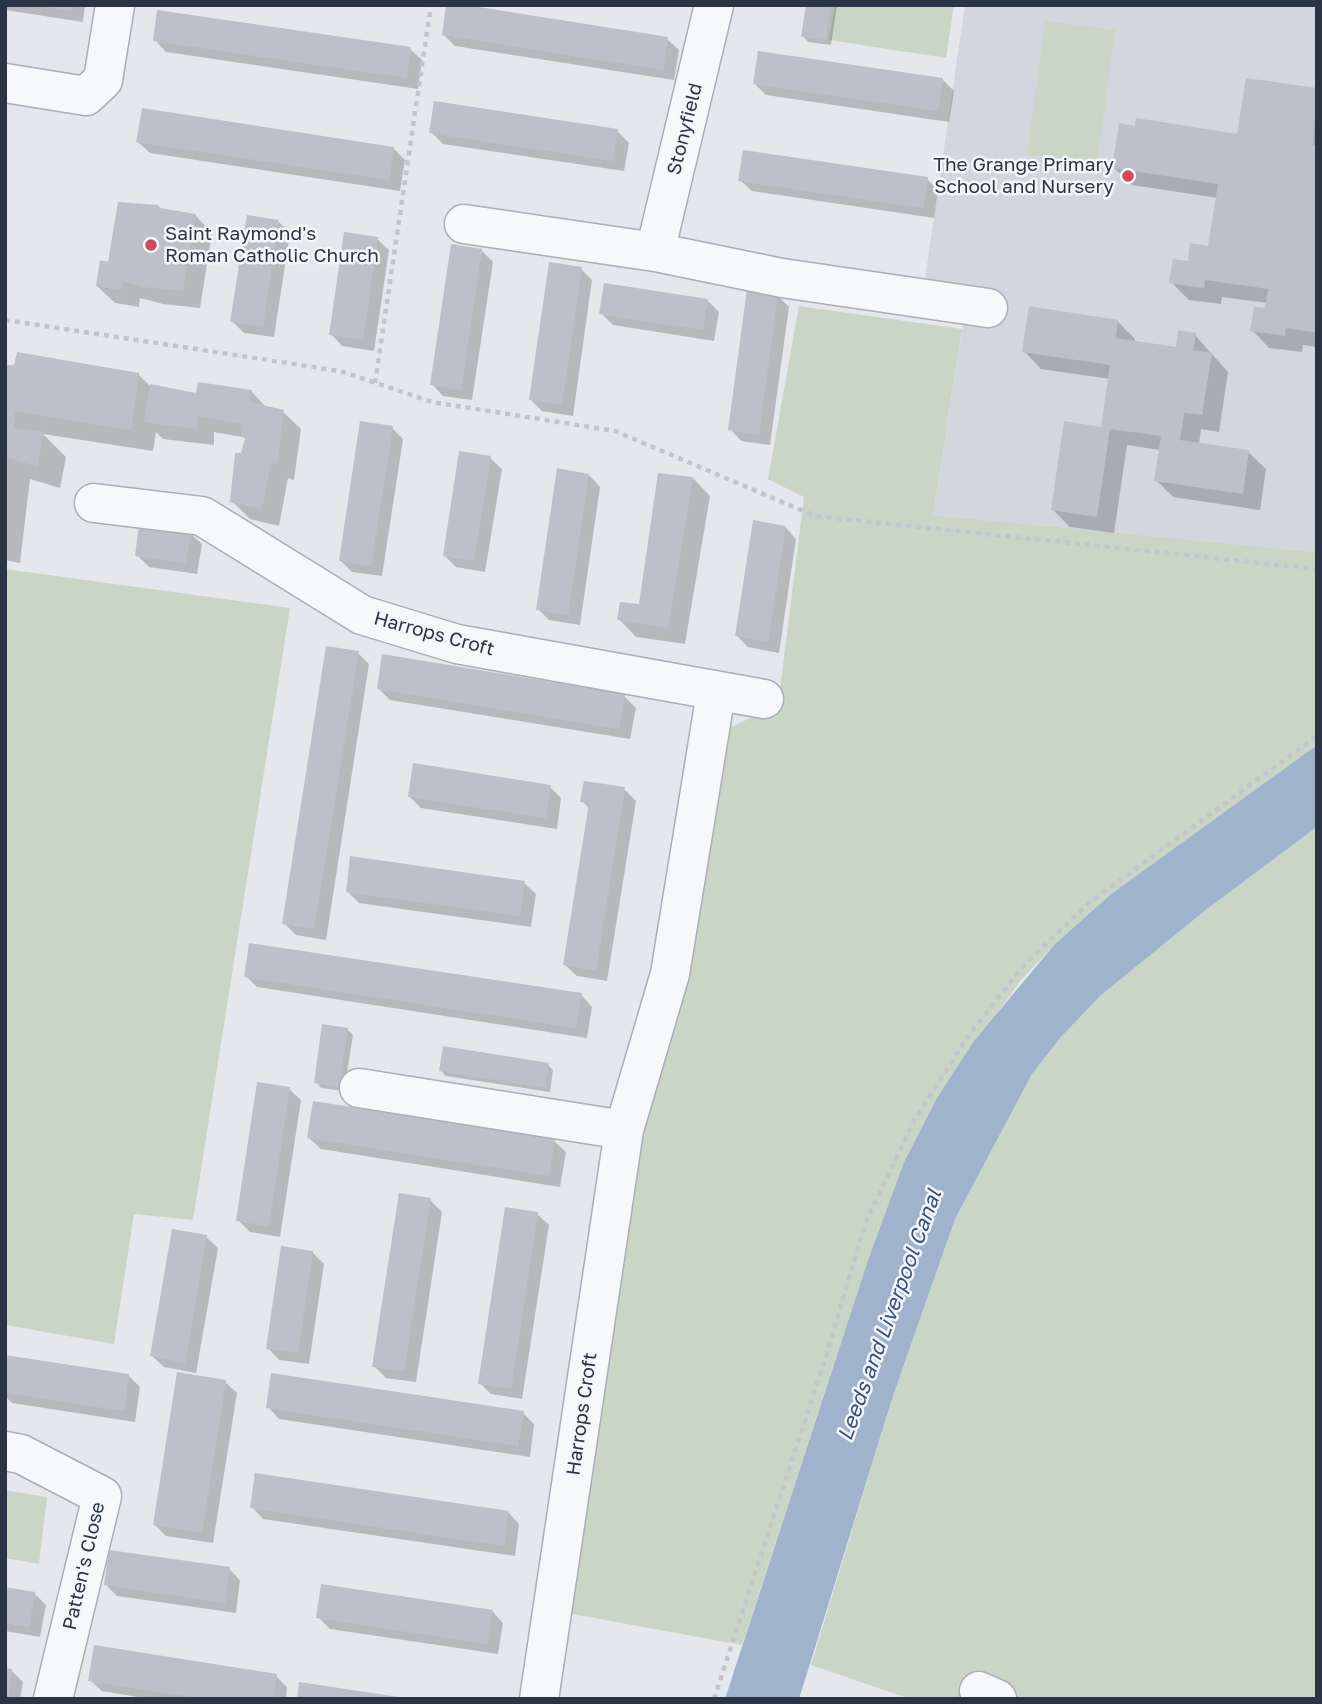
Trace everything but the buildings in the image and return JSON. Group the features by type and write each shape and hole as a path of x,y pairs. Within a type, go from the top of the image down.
{"street":[{"path":"5,83 86,96 103,80 115,5"},
{"name":"Stonyfield","path":"655,252 714,5"},
{"path":"464,223 655,252 782,278 988,308"},
{"name":"Harrops Croft","path":"94,503 202,516 362,615 457,644 716,693 765,699"},
{"name":"Harrops Croft","path":"540,1699 624,1130 670,974 716,693"},
{"path":"359,1088 624,1130"},
{"name":"Patten's Close","path":"5,1451 21,1454 102,1496 53,1699"}],"path":[{"path":"374,383 431,5"},
{"path":"5,320 340,371 432,402 615,431 815,516 1317,569"},
{"path":"713,1699 828,1350 865,1224 915,1119 966,1039 1024,965 1090,903 1317,736"}],"shaded area":[{"name":"The Grange Primary School and Nursery","path":"965,5 1317,5 1317,552 933,515 969,287 925,279"}],"green space":[{"path":"835,5 954,5 946,58 829,40"},
{"path":"1045,21 1115,30 1097,164 1027,155"},
{"path":"799,306 962,329 933,515 1317,552 1317,745 1111,894 1054,945 1021,980 937,1098 904,1162 868,1260 742,1645 567,1613 634,1128 727,729 778,705 804,497 768,479"},
{"path":"5,569 290,608 193,1220 134,1214 114,1344 5,1325"},
{"path":"1317,827 1317,1699 911,1699 811,1665 893,1396 955,1219 1032,1074 1061,1037 1100,996 1207,909"},
{"path":"5,1490 47,1497 39,1564 5,1558"}],"water":[{"name":"Leeds and Liverpool Canal","path":"1317,745 1317,827 1207,909 1100,996 1061,1037 1032,1074 955,1219 893,1396 799,1699 725,1699 868,1260 904,1162 937,1098 974,1041 1054,945 1111,894"}],"place":[{"name":"The Grange Primary School and Nursery","path":"1128,176"},
{"name":"Saint Raymond's Roman Catholic Church","path":"151,245"}]}
